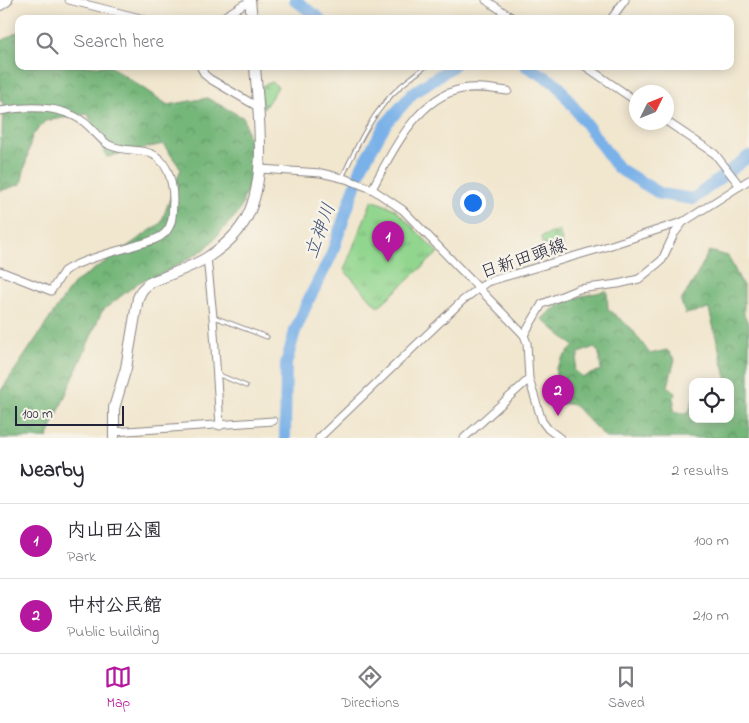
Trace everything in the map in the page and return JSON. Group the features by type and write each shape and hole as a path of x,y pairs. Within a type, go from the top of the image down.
{"highway":[{"path":"0,4 6,0"}],"street":[{"path":"69,0 128,15"},
{"path":"486,0 508,15"},
{"path":"614,15 625,0"},
{"path":"226,15 250,1 252,15"},
{"path":"202,70 210,79 258,107"},
{"path":"255,70 260,169 253,203 244,222 232,237 207,257 149,283 142,290 138,298 126,368 114,408 114,435 273,422"},
{"path":"591,70 629,96"},
{"path":"369,188 410,125 427,108 443,96 461,89 479,87 508,91"},
{"path":"0,112 12,109 42,108 61,111 76,117 107,144 119,149 154,154 169,172 173,192 172,222 165,233 150,241 69,268 64,271 51,292 0,271"},
{"path":"674,126 716,155 739,184"},
{"path":"260,169 321,173 344,178 369,188 403,210 524,335 527,342 529,379 542,421 548,429 560,438"},
{"name":"日新田頭線","path":"319,438 462,301 487,282 685,221 739,184 749,180"},
{"path":"524,335 542,304 579,289 639,279 662,260 674,234 685,221"},
{"path":"207,257 220,426"},
{"path":"464,438 529,379"}],"lane":[{"path":"344,178 354,152 368,126 387,100 421,70"},
{"path":"213,317 267,337"},
{"path":"216,373 246,386"}],"green space":[{"path":"15,33 15,70 116,70 168,105 207,98 244,118 255,167 239,212 205,249 162,274 139,282 102,311 47,438 0,438 0,392 73,284 161,223 181,169 163,144 107,157 88,114 45,121 32,136 21,184 0,191 0,138 2,136 3,101 0,101 0,42"},
{"path":"272,82 278,87 265,107 262,108 261,86"},
{"path":"372,200 395,209 438,253 378,307 344,270"},
{"path":"559,230 564,250 545,256 541,237"},
{"path":"709,251 728,256 744,288 744,315 749,324 749,438 606,438 574,405 555,402 556,368 574,346 542,319 549,312 572,299 607,291 608,309 631,328 650,354 667,350 675,359 668,386 675,393 673,411 688,414 689,411 689,423 734,423 734,378 726,378 709,309 685,314 681,301","holes":["594,347 599,353 601,370 583,377 574,370 579,353"]}],"waterway":[{"path":"295,0 315,15"},
{"name":"立神川","path":"285,438 286,364 295,331 331,256 362,166 385,125 413,93 447,70"},
{"path":"533,70 557,84 618,168 661,194 693,199 749,156"}],"place":[{"name":"内山田公園","path":"388,262"},
{"name":"中村公民館","path":"558,416"}]}
